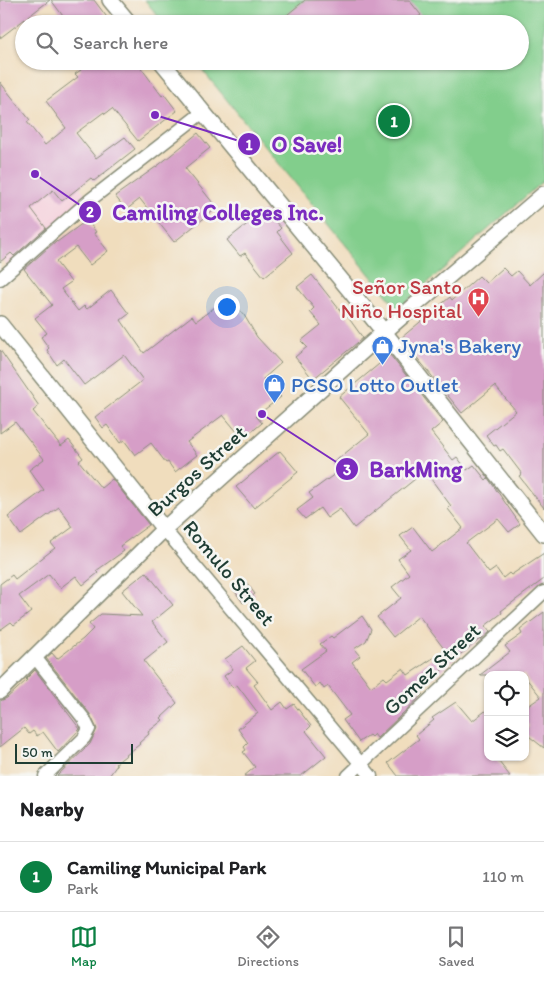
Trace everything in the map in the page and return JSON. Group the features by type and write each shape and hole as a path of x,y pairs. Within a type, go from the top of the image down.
{"street":[{"path":"110,0 122,15"},
{"path":"168,70 384,332 544,534"},
{"path":"0,279 90,200 203,112"},
{"name":"Burgos Street","path":"0,691 164,529 384,332 544,194"},
{"name":"Romulo Street","path":"0,324 164,529 372,776"},
{"name":"Gomez Street","path":"348,776 544,592"},
{"path":"34,656 84,719 89,729 84,738 45,776"}],"shaded area":[{"path":"32,124 90,200 10,270 0,257 0,149"}],"green space":[{"path":"145,0 544,0 544,180 398,309 202,70 529,70 529,15 157,15"}],"building":[{"path":"0,0 50,0 30,15 15,15 15,27 0,38"},
{"path":"51,0 94,0 105,15 62,15"},
{"path":"305,0 409,0 421,15 287,15"},
{"path":"81,70 143,70 162,96 164,94 177,111 138,141 112,109 105,114 104,112 76,133 96,158 125,137 135,149 94,181 91,178 62,201 53,190 31,208 46,228 14,256 11,253 0,262 0,82 30,120 27,122 45,145 66,128 46,101 78,77 75,74"},
{"path":"198,133 210,148 185,168 217,208 174,242 140,199 126,210 115,196 160,164"},
{"path":"265,210 281,228 277,232 293,253 264,277 245,253 240,256 227,240"},
{"path":"87,220 108,251 90,265 76,247 56,262 71,282 61,289 78,311 84,306 87,309 111,290 129,314 121,320 144,353 192,316 196,321 229,297 244,315 257,337 281,363 263,379 281,397 256,416 262,423 243,439 223,415 187,442 197,455 175,472 151,443 135,455 124,440 120,443 107,425 103,428 95,417 143,380 124,355 84,385 64,359 57,365 41,337 47,333 35,318 52,305 24,269 56,241"},
{"name":"Señor Santo Niño Hospital","path":"503,268 511,276 517,271 530,285 544,272 544,508 519,476 522,474 503,449 500,451 486,435 516,411 495,386 462,413 401,338 450,297 452,300 479,276 486,283"},
{"path":"312,275 343,314 345,313 363,338 313,379 295,357 307,347 301,341 321,325 310,312 314,308 297,287"},
{"path":"0,350 39,406 33,411 61,446 69,440 83,458 79,461 101,488 112,479 149,525 120,546 124,551 96,571 98,573 83,585 76,576 60,588 49,574 19,596 31,612 14,625 11,622 0,630 0,584 12,575 15,579 55,548 51,543 73,527 59,507 21,535 8,517 44,490 29,470 44,459 15,422 0,433"},
{"path":"390,355 443,422 431,432 453,460 457,457 467,470 474,465 486,480 488,478 520,524 509,532 498,519 466,543 489,573 496,568 503,578 509,573 511,575 544,553 544,579 501,611 502,613 485,626 490,632 481,640 418,688 423,694 377,738 374,734 371,737 369,735 359,742 343,720 350,715 328,686 324,689 320,683 315,687 301,669 326,651 320,644 331,636 333,638 362,616 371,629 366,641 354,649 360,656 352,662 371,687 384,677 387,680 403,668 408,675 445,650 419,616 393,637 377,617 401,598 392,587 409,574 398,559 411,550 400,536 413,527 432,552 463,528 448,509 451,506 425,471 354,528 340,509 327,518 320,508 305,519 297,510 313,498 309,493 339,471 333,463 369,434 339,397"},
{"path":"280,451 298,472 254,508 236,487"},
{"path":"146,572 173,605 152,622 168,642 144,661 177,703 161,718 163,720 148,732 149,734 140,744 115,764 117,765 109,776 57,776 90,744 97,729 90,714 46,658 52,653 57,659 83,639 93,629 89,624 101,614 142,616 122,591"},
{"path":"246,582 255,594 243,603 234,590"},
{"path":"544,612 544,748 529,736 529,705 541,697 529,682 529,671 485,671 510,652 505,646 522,634 520,630"},
{"path":"243,646 255,661 246,668 258,682 254,685 272,710 282,702 287,709 294,704 311,726 306,731 326,756 301,776 244,776 255,767 243,752 246,750 244,747 248,743 238,729 258,713 237,685 233,688 224,676 233,669 225,659"},
{"path":"35,670 80,729 58,752 43,732 37,736 33,731 29,734 24,728 0,747 0,701 7,698"},
{"path":"456,702 472,721 484,712 484,761 498,761 510,776 398,776 388,763 419,739 416,735 434,720 432,718"}],"place":[{"name":"O Save!","path":"155,115"},
{"name":"Camiling Municipal Park","path":"394,121"},
{"name":"Camiling Colleges Inc.","path":"35,174"},
{"name":"Señor Santo Niño Hospital","path":"478,318"},
{"name":"Jyna's Bakery","path":"382,365"},
{"name":"PCSO Lotto Outlet","path":"275,404"},
{"name":"BarkMing","path":"262,414"}]}
